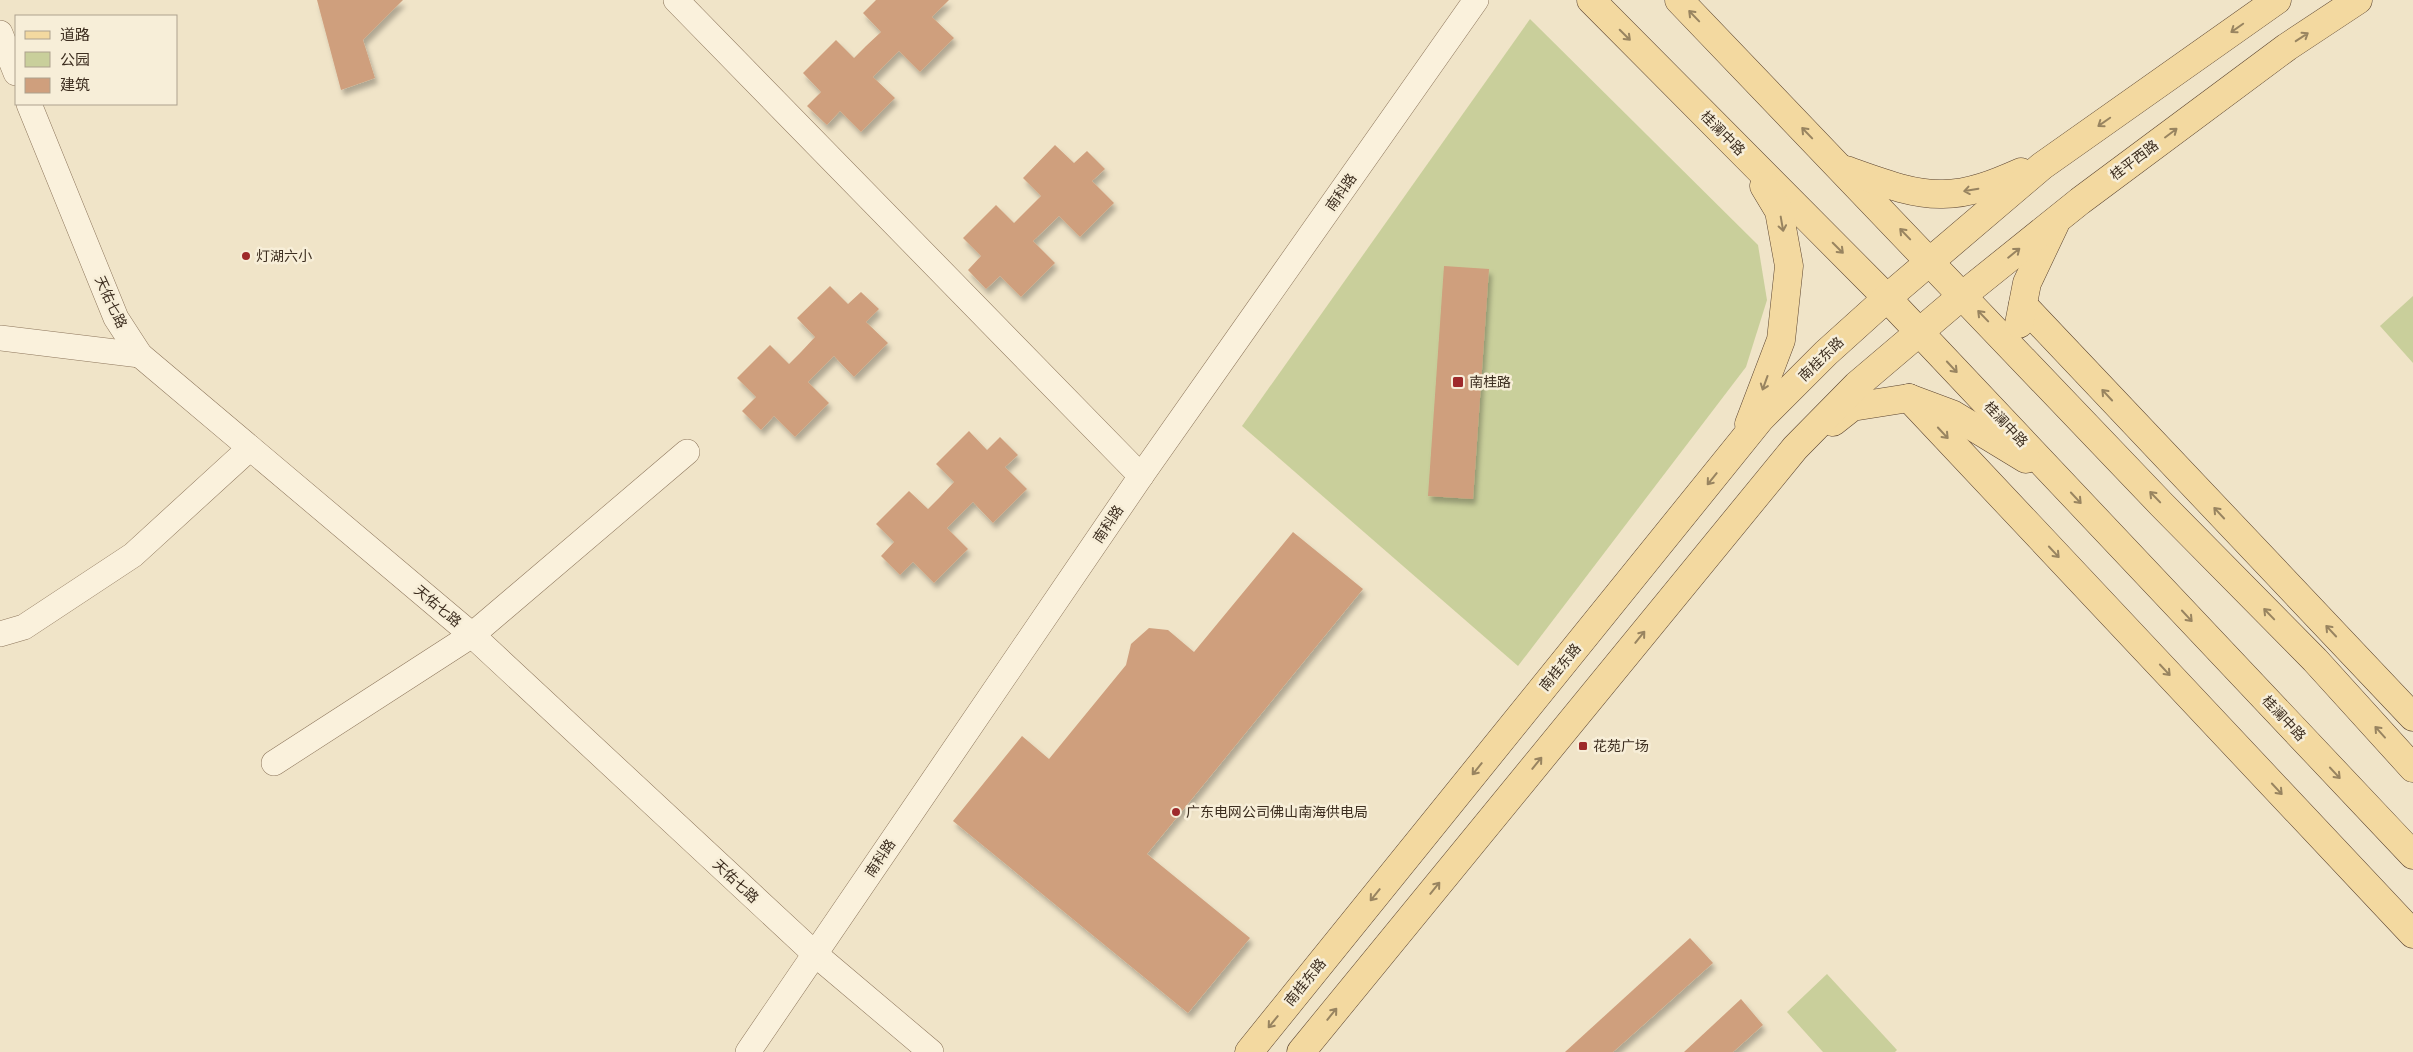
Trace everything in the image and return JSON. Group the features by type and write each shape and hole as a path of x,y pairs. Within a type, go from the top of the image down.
{"main road":[{"name":"桂澜中路","path":"1591,0 1887,298 2413,855"},
{"path":"1679,0 2302,647 2413,768"},
{"path":"1887,298 2050,160 2277,0"},
{"name":"桂平西路","path":"1919,332 2058,218 2287,47 2358,0"},
{"path":"1742,152 1779,211 1789,266 1781,340 1742,441"},
{"path":"1841,168 1894,187 1942,194 1987,187 2050,160"},
{"path":"2041,377 2018,330 2027,283 2058,218"},
{"name":"南桂东路","path":"1249,1052 1761,418 1819,359 1887,298"},
{"path":"2023,305 2413,717"},
{"path":"1301,1052 1785,460 1856,385 1919,332"},
{"path":"1785,460 1852,407 1909,398 1952,414 2057,478"},
{"path":"1909,398 2413,934"},
{"path":"2302,647 2362,663"}],"street":[{"path":"676,0 1141,476"},
{"name":"南科路","path":"748,1052 1141,476 1476,0"},
{"path":"0,33 15,70"},
{"name":"天佑七路","path":"29,105 116,318 140,355 472,635 814,954 931,1052"},
{"path":"0,338 140,355"},
{"path":"0,634 24,627 133,555 250,448"},
{"path":"274,763 472,635 687,452"}],"green space":[{"path":"1530,19 1758,245 1767,300 1746,367 1518,666 1242,426"},
{"path":"2413,296 2413,363 2380,326"},
{"path":"1827,974 1897,1050 1895,1052 1823,1052 1787,1012"}],"building":[{"path":"317,0 403,0 363,40 375,78 341,90"},
{"path":"876,0 949,0 932,17 954,38 920,72 899,51 873,77 895,98 861,132 840,111 827,125 807,106 821,92 803,73 836,40 854,58 881,32 863,13"},
{"path":"1055,145 1074,163 1087,151 1105,169 1092,181 1114,203 1080,237 1059,216 1033,241 1055,263 1021,297 1000,276 986,289 968,270 981,256 963,238 996,205 1014,223 1041,196 1023,178"},
{"name":"南桂路","path":"1444,266 1489,269 1473,499 1428,496"},
{"path":"830,286 848,304 861,292 879,309 866,322 888,343 854,377 834,356 808,382 829,403 795,437 774,416 761,430 742,411 756,397 737,378 770,345 789,364 815,337 797,318"},
{"path":"969,431 987,450 1000,437 1018,455 1005,467 1027,489 993,523 973,502 947,528 968,549 934,583 913,562 900,575 881,556 894,542 876,524 909,491 928,509 940,497 954,482 936,464"},
{"path":"1293,532 1363,589 1147,854 1250,938 1188,1013 953,821 1022,736 1049,759 1126,665 1131,644 1149,628 1168,630 1194,652"},
{"path":"1690,938 1713,963 1613,1052 1565,1052"},
{"path":"1741,999 1763,1025 1733,1052 1684,1052"}],"place":[{"name":"灯湖六小","path":"246,256"},
{"name":"南桂路","path":"1458,382"},
{"name":"花苑广场","path":"1583,746"},
{"name":"广东电网公司佛山南海供电局","path":"1176,812"}]}
